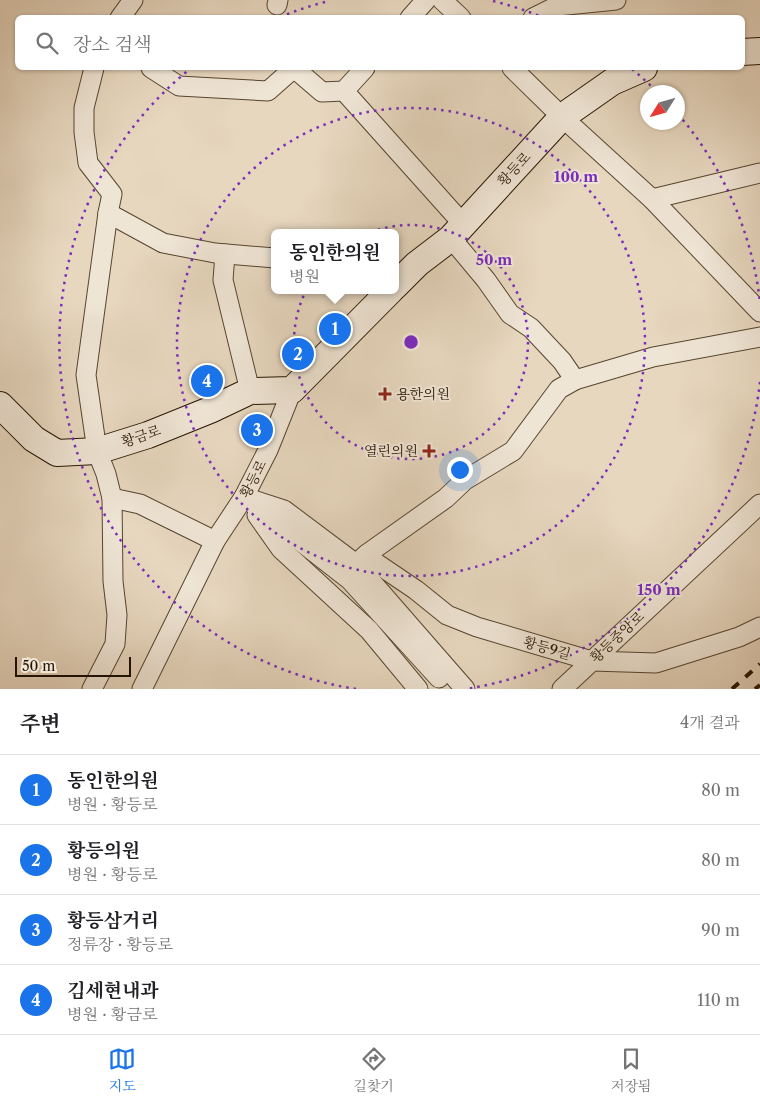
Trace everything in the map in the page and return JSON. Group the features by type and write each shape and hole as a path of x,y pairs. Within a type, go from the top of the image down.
{"main road":[{"path":"745,52 760,51"},
{"name":"황등로","path":"399,278 406,264 457,231 562,117 612,82 639,70"},
{"name":"황등로","path":"292,390 387,294"},
{"name":"황금로","path":"0,405 34,439 57,452 97,451 148,435 210,410 250,391 292,390"}],"street":[{"path":"113,15 118,0"},
{"path":"122,15 133,0"},
{"path":"413,15 426,0"},
{"path":"442,0 458,15"},
{"path":"539,15 557,6 616,0"},
{"path":"92,689 115,644 116,615 113,581 112,498 106,474 97,451 86,375 112,194 88,163 84,132 84,108 94,70"},
{"path":"155,70 179,86 268,90 292,70"},
{"path":"296,70 322,92 344,91 363,70"},
{"path":"514,70 562,117 652,199 760,312"},
{"path":"344,91 457,231 486,280 510,314 530,328 562,361 575,380"},
{"path":"652,199 760,173"},
{"path":"108,213 163,242 225,254 271,258"},
{"path":"225,254 223,280 250,391"},
{"path":"362,559 446,498 465,480 513,451 559,389 575,380 653,357 760,337"},
{"name":"황등로","path":"142,689 215,541 244,497 268,450 292,390"},
{"path":"244,497 281,549 369,630 418,689"},
{"path":"244,497 350,580 449,689"},
{"name":"황등9길","path":"244,497 284,510 362,559 376,563 416,590 447,615 477,628 592,661 656,663 740,637 760,627"},
{"path":"112,498 140,504 215,541"},
{"name":"황등중앙로","path":"562,689 760,504"},
{"name":"황등9길","path":"362,559 465,689"}],"railway":[{"path":"732,689 760,664"},
{"path":"755,689 760,685"}],"place":[{"name":"동인한의원","path":"335,329"},
{"name":"황등의원","path":"298,354"},
{"name":"김세현내과","path":"207,381"},
{"name":"용한의원","path":"385,394"},
{"name":"황등삼거리","path":"257,430"},
{"name":"열린의원","path":"429,451"}]}
